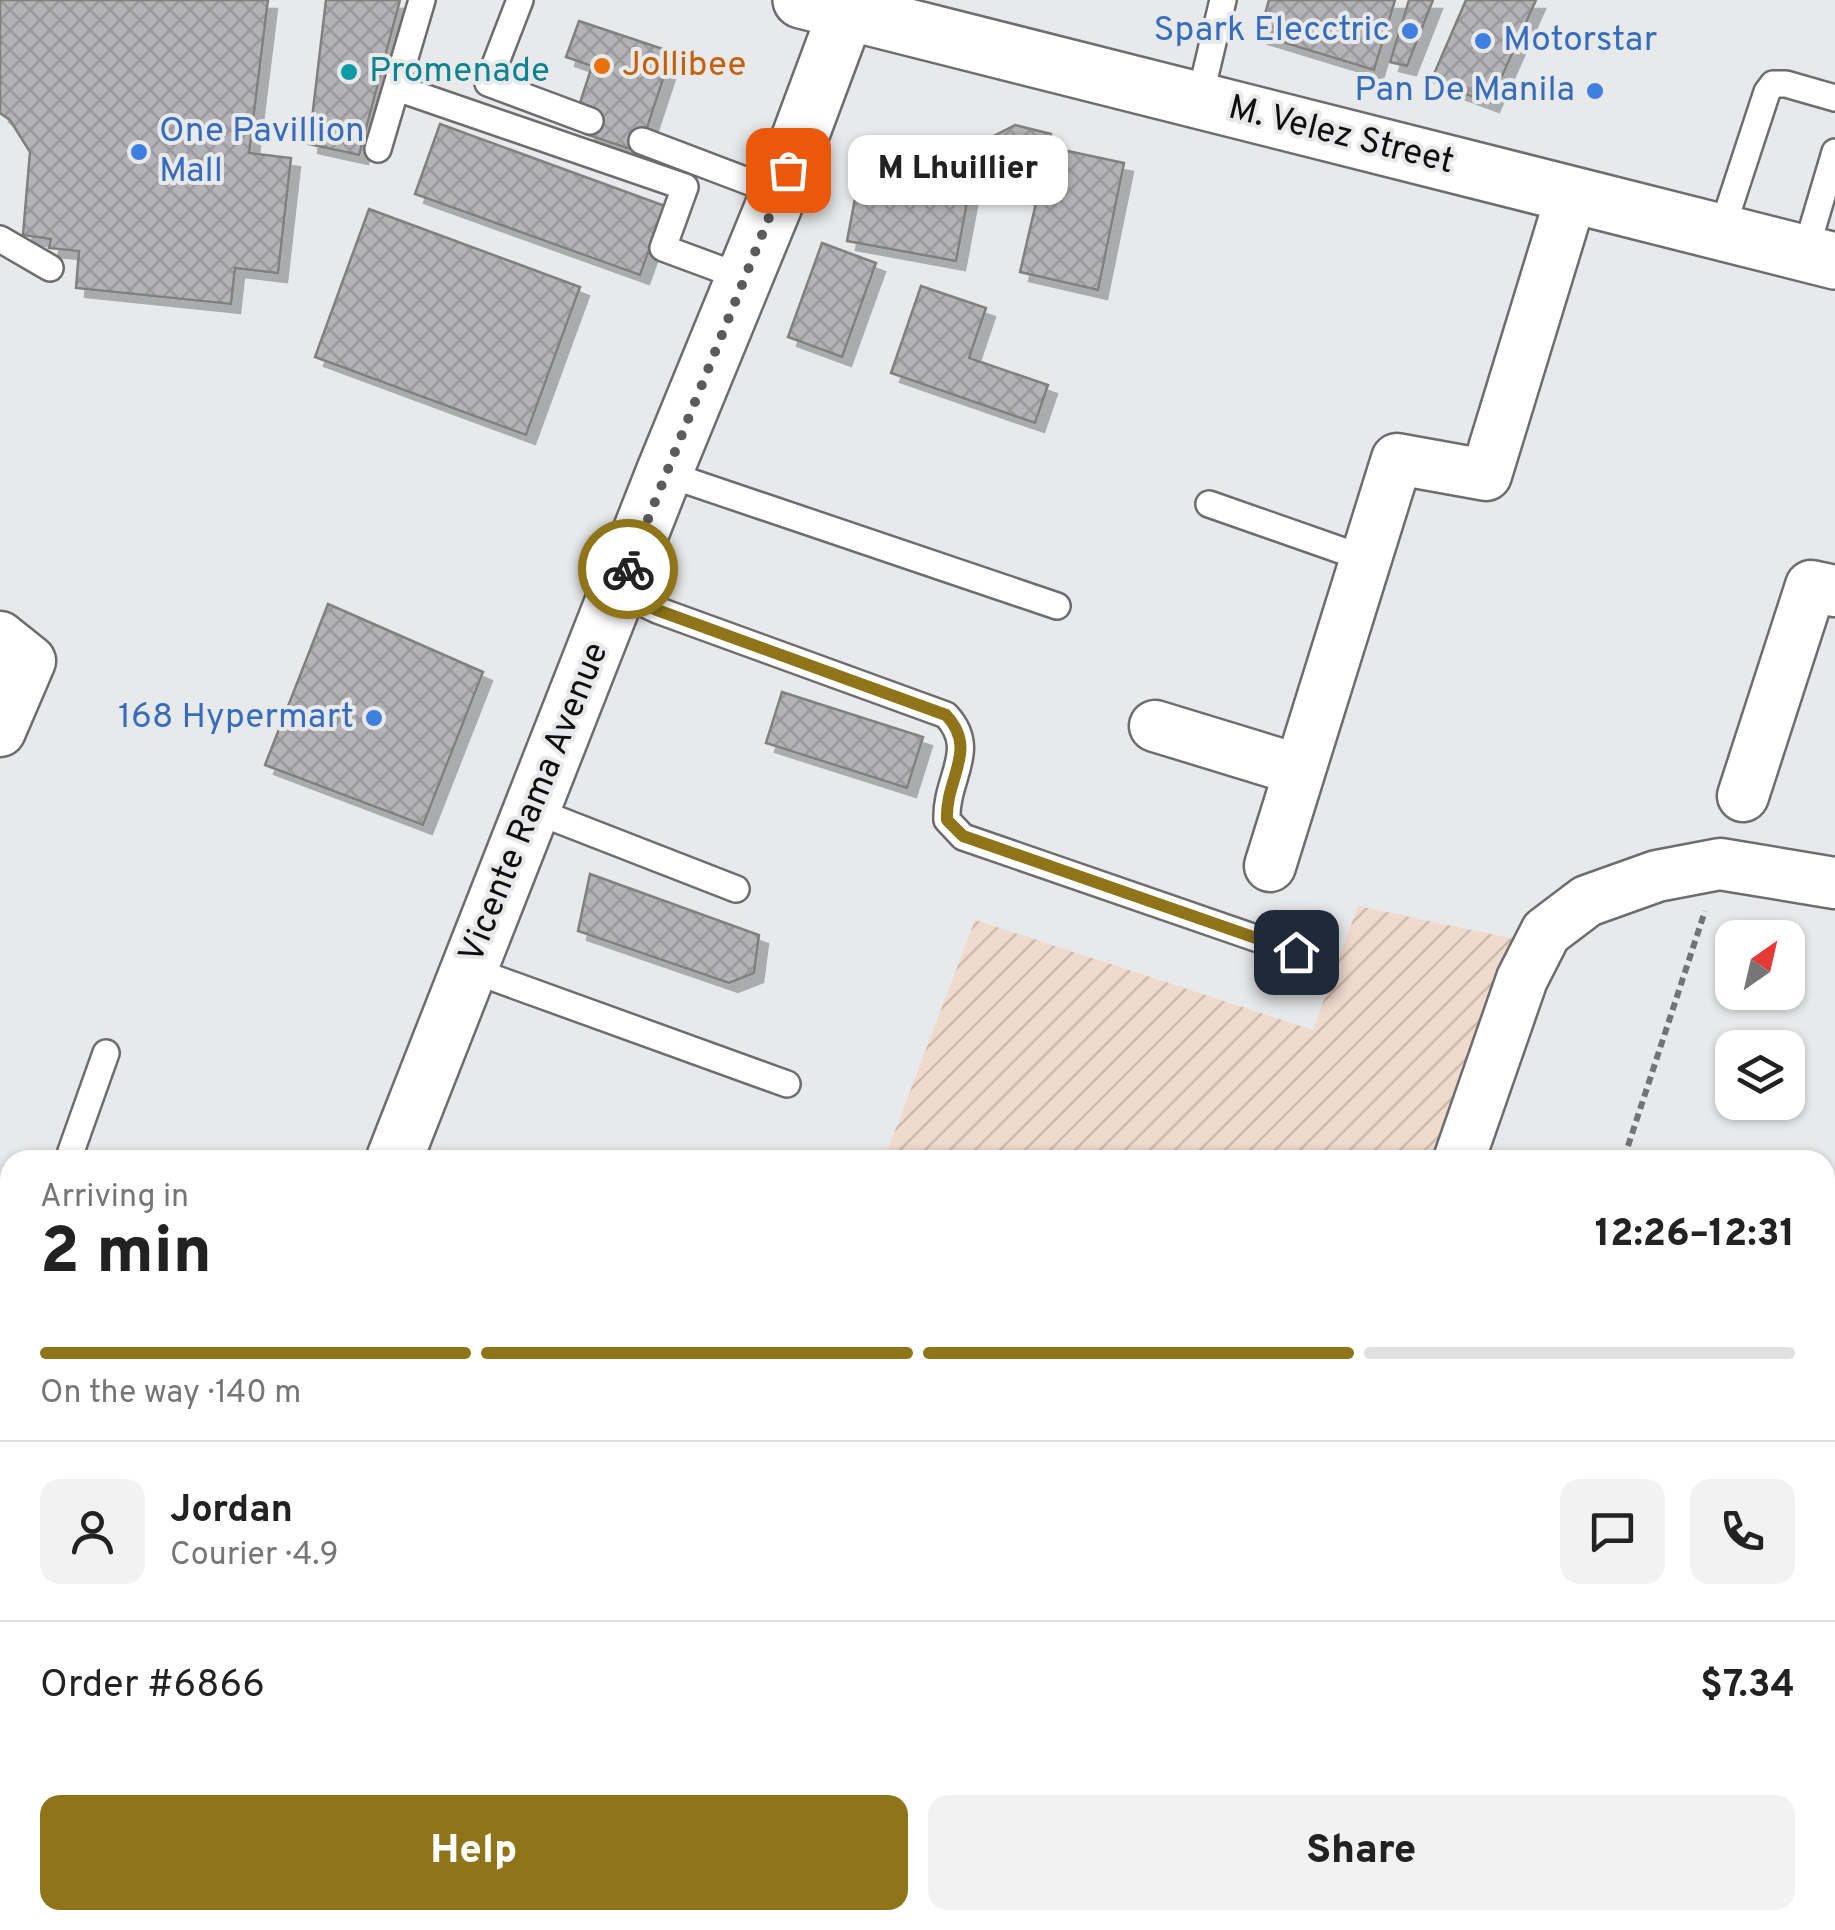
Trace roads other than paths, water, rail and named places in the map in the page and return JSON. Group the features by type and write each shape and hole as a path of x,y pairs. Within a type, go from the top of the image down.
{"main road":[{"path":"958,0 1001,28 1091,72"},
{"name":"M. Velez Street","path":"833,4 1199,101 1820,257"},
{"name":"Vicente Rama Avenue","path":"398,1150 664,472 779,193 833,4"}],"street":[{"path":"1270,866 1397,459 1486,475 1572,194"},
{"path":"1742,796 1812,586 1835,592"},
{"path":"0,637 30,661 0,732"},
{"path":"1155,726 1299,770"},
{"path":"1462,1150 1522,979 1546,932 1587,901 1657,876 1720,864 1835,883"}],"lane":[{"path":"378,149 422,0"},
{"path":"520,0 488,83 590,121"},
{"path":"1199,101 1222,0"},
{"path":"1721,232 1772,84 1786,84 1835,98"},
{"path":"397,88 685,187 663,248 744,278"},
{"path":"642,141 779,193"},
{"path":"1820,257 1835,152"},
{"path":"0,239 50,268"},
{"path":"664,472 1057,606"},
{"path":"1208,504 1366,559"},
{"path":"619,592 657,610 946,715 959,728 962,754 946,799 947,820 963,836 1296,952"},
{"path":"533,810 736,889"},
{"path":"469,969 786,1084"},
{"path":"72,1150 106,1052"}],"place":[{"name":"Spark Elecctric","path":"1410,31"},
{"name":"Motorstar","path":"1483,41"},
{"name":"Jollibee","path":"602,66"},
{"name":"Promenade","path":"349,72"},
{"name":"Pan De Manila","path":"1595,91"},
{"name":"One Pavillion Mall","path":"139,152"},
{"name":"M Lhuillier","path":"788,170"},
{"name":"168 Hypermart","path":"374,718"}]}
